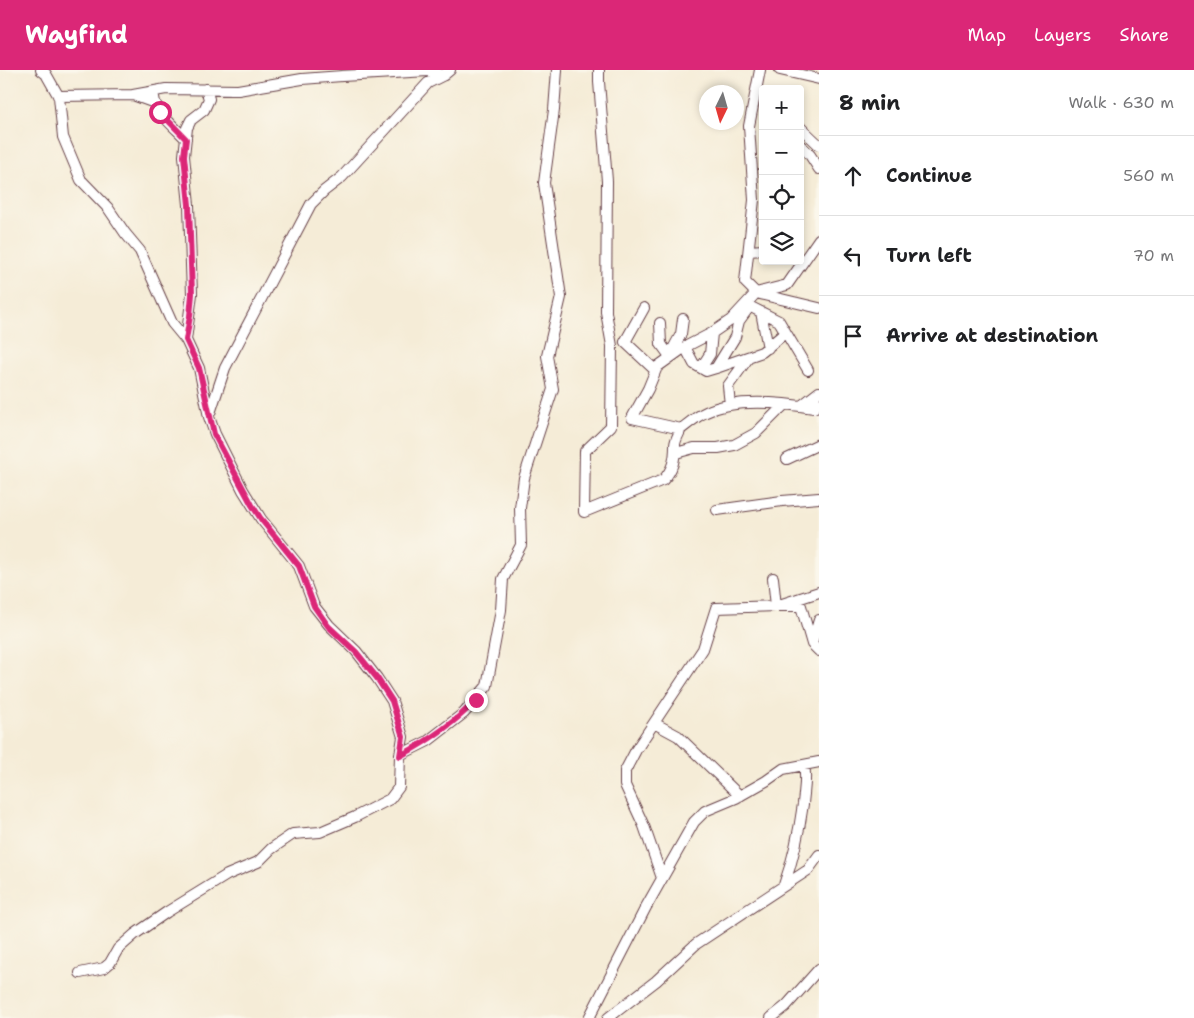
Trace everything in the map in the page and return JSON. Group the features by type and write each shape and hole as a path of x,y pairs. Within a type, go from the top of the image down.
{"street":[{"path":"42,70 58,96 63,137 81,180 108,208 125,234 140,251 172,323 186,340 199,368 214,434 243,490 261,519 299,566 314,606 328,626 356,652 377,678 392,701 403,737 399,787 390,799 320,832 293,834 271,849 258,862 227,875 167,912 118,949 110,963 104,968 80,972"},
{"path":"400,756 428,741 464,713 488,686 500,618 503,579 521,545 520,508 524,478 553,388 547,356 561,297 544,182 554,110 557,70"},
{"path":"599,70 607,182 606,312 612,346 612,426 585,450 584,512 663,480 671,472 676,453 675,443 680,429 707,411 730,405 759,403 801,406 817,402"},
{"path":"760,70 760,85"},
{"path":"780,70 819,79"},
{"path":"810,70 819,72"},
{"path":"58,96 133,95 166,89 206,88 238,90 302,79 428,71 447,72"},
{"path":"209,417 225,368 311,204 342,177 428,83 447,72"},
{"path":"186,340 192,294 189,205 184,156 187,128 191,120 204,110 209,99 206,88"},
{"path":"155,90 155,103 160,112 186,139"},
{"path":"759,92 749,126 754,200 745,282 756,293 819,308"},
{"path":"133,95 155,103"},
{"path":"753,108 759,113"},
{"path":"803,130 819,145"},
{"path":"804,149 819,169"},
{"path":"804,252 818,245"},
{"path":"749,250 759,250"},
{"path":"680,429 632,418 648,389 657,367 667,358 731,320 756,293 786,285 797,265"},
{"path":"719,367 736,337 739,321 756,293"},
{"path":"749,306 779,320 808,370"},
{"path":"644,308 625,342 656,370"},
{"path":"761,312 768,348"},
{"path":"667,358 681,334 683,319"},
{"path":"660,323 662,344 667,358"},
{"path":"701,368 710,354 712,333"},
{"path":"685,347 694,364 706,372 762,352 785,333"},
{"path":"728,386 749,357"},
{"path":"719,367 728,386 730,405"},
{"path":"676,453 694,448 718,448 734,445 756,433 784,405"},
{"path":"787,459 819,444"},
{"path":"718,510 819,498"},
{"path":"773,578 776,606"},
{"path":"776,606 819,592"},
{"path":"662,878 644,826 625,785 625,771 703,649 716,608 801,606 815,648"},
{"path":"815,648 819,620"},
{"path":"654,723 678,736 740,796"},
{"path":"589,1018 646,907 682,840 694,822 705,811 740,796 784,769 819,762"},
{"path":"784,885 800,832 806,777 804,765"},
{"path":"608,1018 669,970 696,944 808,870 819,855"},
{"path":"771,1018 786,1006 819,969"}],"route":[{"path":"160,112 186,139 184,156 189,205 192,294 186,340 199,368 214,434 243,490 261,519 299,566 314,606 328,626 356,652 377,678 392,701 403,737 400,756 428,741 464,713 476,700"}]}
